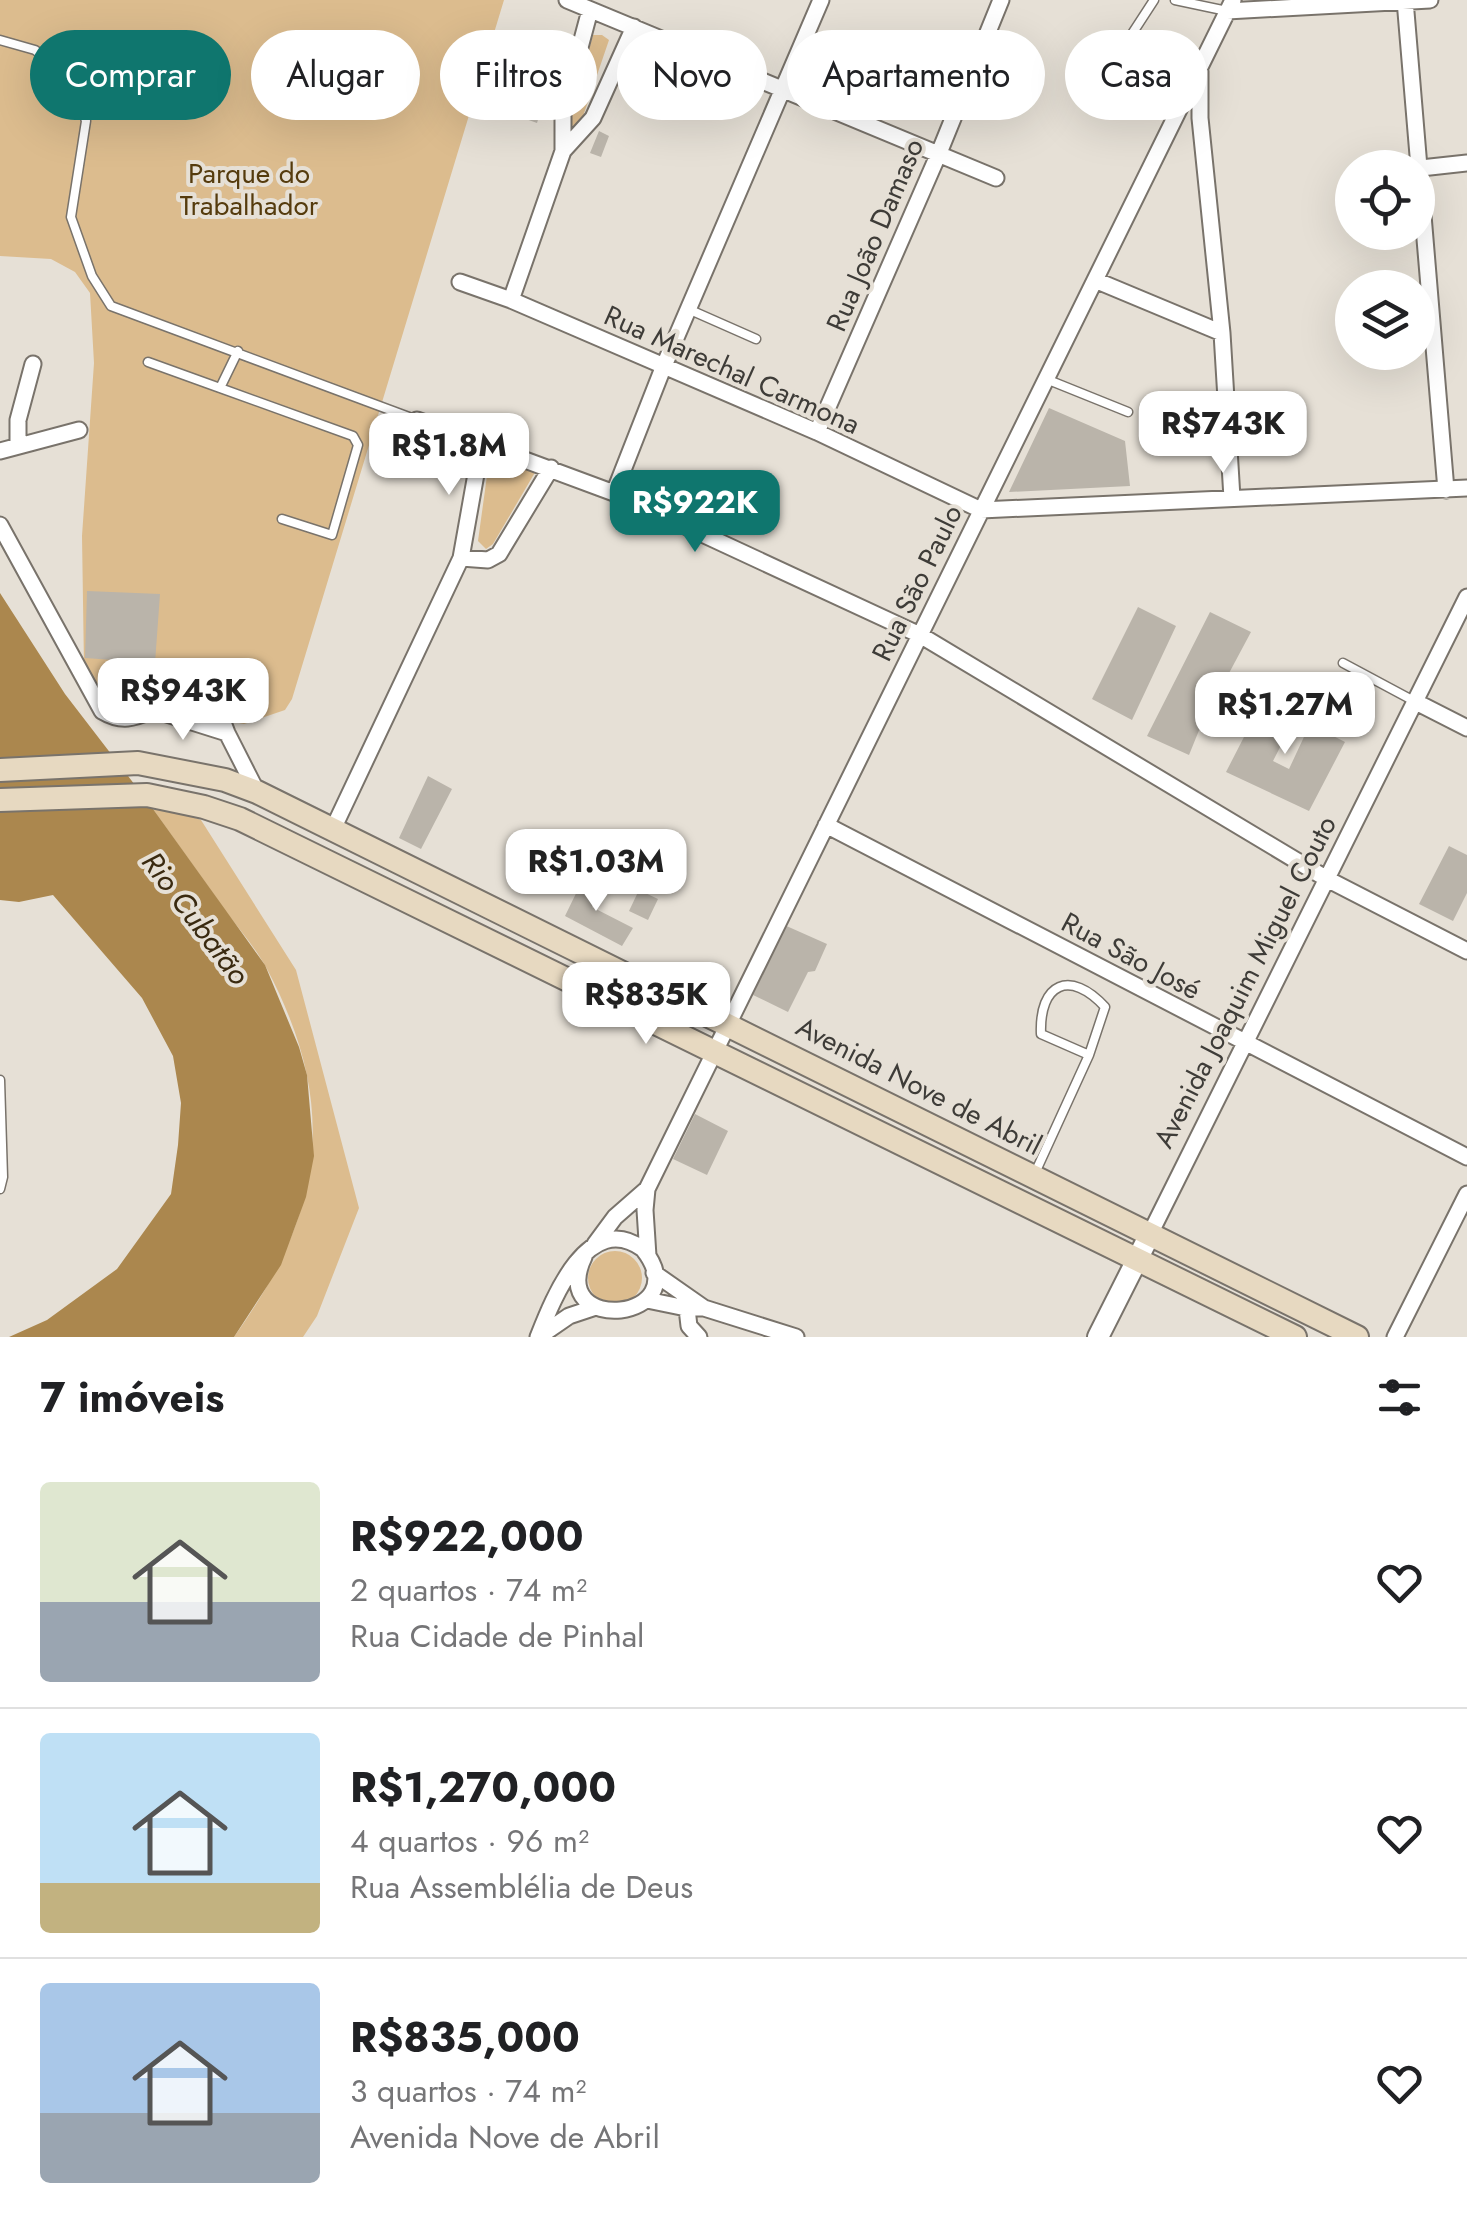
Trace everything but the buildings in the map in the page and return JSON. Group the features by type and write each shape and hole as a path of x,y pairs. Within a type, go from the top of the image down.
{"main road":[{"name":"Avenida Nove de Abril","path":"0,770 152,764 258,792 1357,1337"},
{"name":"Avenida Nove de Abril","path":"0,800 124,795 168,798 240,819 1294,1337"},
{"path":"296,845 322,843 333,829"}],"street":[{"path":"567,0 996,178"},
{"path":"614,493 820,0"},
{"name":"Rua João Damaso","path":"816,432 1001,0"},
{"path":"1230,6 1430,0"},
{"path":"1405,1 1419,150"},
{"name":"Rua São Paulo","path":"1207,53 1230,6"},
{"path":"511,300 564,151 563,111 590,10"},
{"path":"564,151 593,118 634,27"},
{"name":"Rua São Paulo","path":"648,1256 647,1189 1174,120"},
{"path":"1200,120 1222,333 1232,498"},
{"path":"1435,166 1467,163"},
{"path":"1427,250 1446,490"},
{"path":"1095,280 1222,333"},
{"name":"Rua Marechal Carmona","path":"460,282 511,300 816,432 981,510"},
{"path":"18,445 19,412 33,364"},
{"path":"417,420 614,493 920,635 1327,879 1467,951"},
{"path":"0,451 79,430"},
{"path":"333,829 461,558 481,446"},
{"path":"461,558 488,560 499,554 551,468"},
{"path":"981,510 1467,488"},
{"path":"0,525 102,711 129,720 154,710 174,683 192,677 209,686 226,733 258,792"},
{"name":"Avenida Joaquim Miguel Couto","path":"1098,1337 1467,597"},
{"path":"1416,702 1467,728"},
{"path":"154,710 226,733"},
{"path":"224,780 236,750"},
{"name":"Rua São José","path":"826,825 1467,1157"},
{"name":"Rua São Paulo","path":"538,1337 564,1279 615,1217 647,1189"},
{"path":"1394,1337 1467,1194"},
{"path":"654,1273 646,1300 622,1315 594,1308 586,1300 578,1278 588,1252 618,1239 636,1244 648,1256 654,1273 686,1302 689,1326 699,1337"},
{"path":"646,1300 686,1302 796,1337"},
{"path":"538,1337 569,1316 594,1308"}],"lane":[{"path":"1134,30 1154,0"},
{"path":"1175,0 1230,6"},
{"path":"0,40 35,50 72,78 86,122 71,217 92,276 111,306 417,420"},
{"path":"688,309 756,339"},
{"path":"220,388 238,351"},
{"path":"148,362 353,436 358,445 332,536 282,518"},
{"path":"1046,379 1128,412"},
{"path":"1343,664 1416,702"},
{"path":"1033,1176 1089,1055 1105,1007 1090,990 1070,982 1058,986 1049,994 1041,1034 1089,1055"},
{"path":"0,1080 4,1178 0,1188"}],"green space":[{"name":"Parque do Trabalhador","path":"0,0 504,0 495,30 440,30 440,120 468,120 292,699 285,710 244,724 116,700 94,683 84,667 82,536 94,363 90,293 75,272 51,259 0,256"},
{"path":"597,35 609,40 597,75"},
{"path":"569,120 582,120 579,128 568,125"},
{"path":"490,454 537,469 493,544 486,549 478,541"},
{"path":"148,802 201,820 296,970 359,1208 317,1316 303,1337 234,1337 287,1247 303,1202 311,1158 312,1113 305,1067 290,1019 263,962"},
{"path":"615,1251 634,1259 642,1278 634,1297 615,1305 596,1297 588,1278 596,1259"}],"water":[{"name":"Rio Cubatão","path":"0,593 65,694 265,965 299,1047 307,1075 314,1156 306,1197 281,1265 234,1337 9,1337 47,1320 117,1269 171,1194 181,1103 173,1056 142,998 53,895 19,902 0,900"}]}
